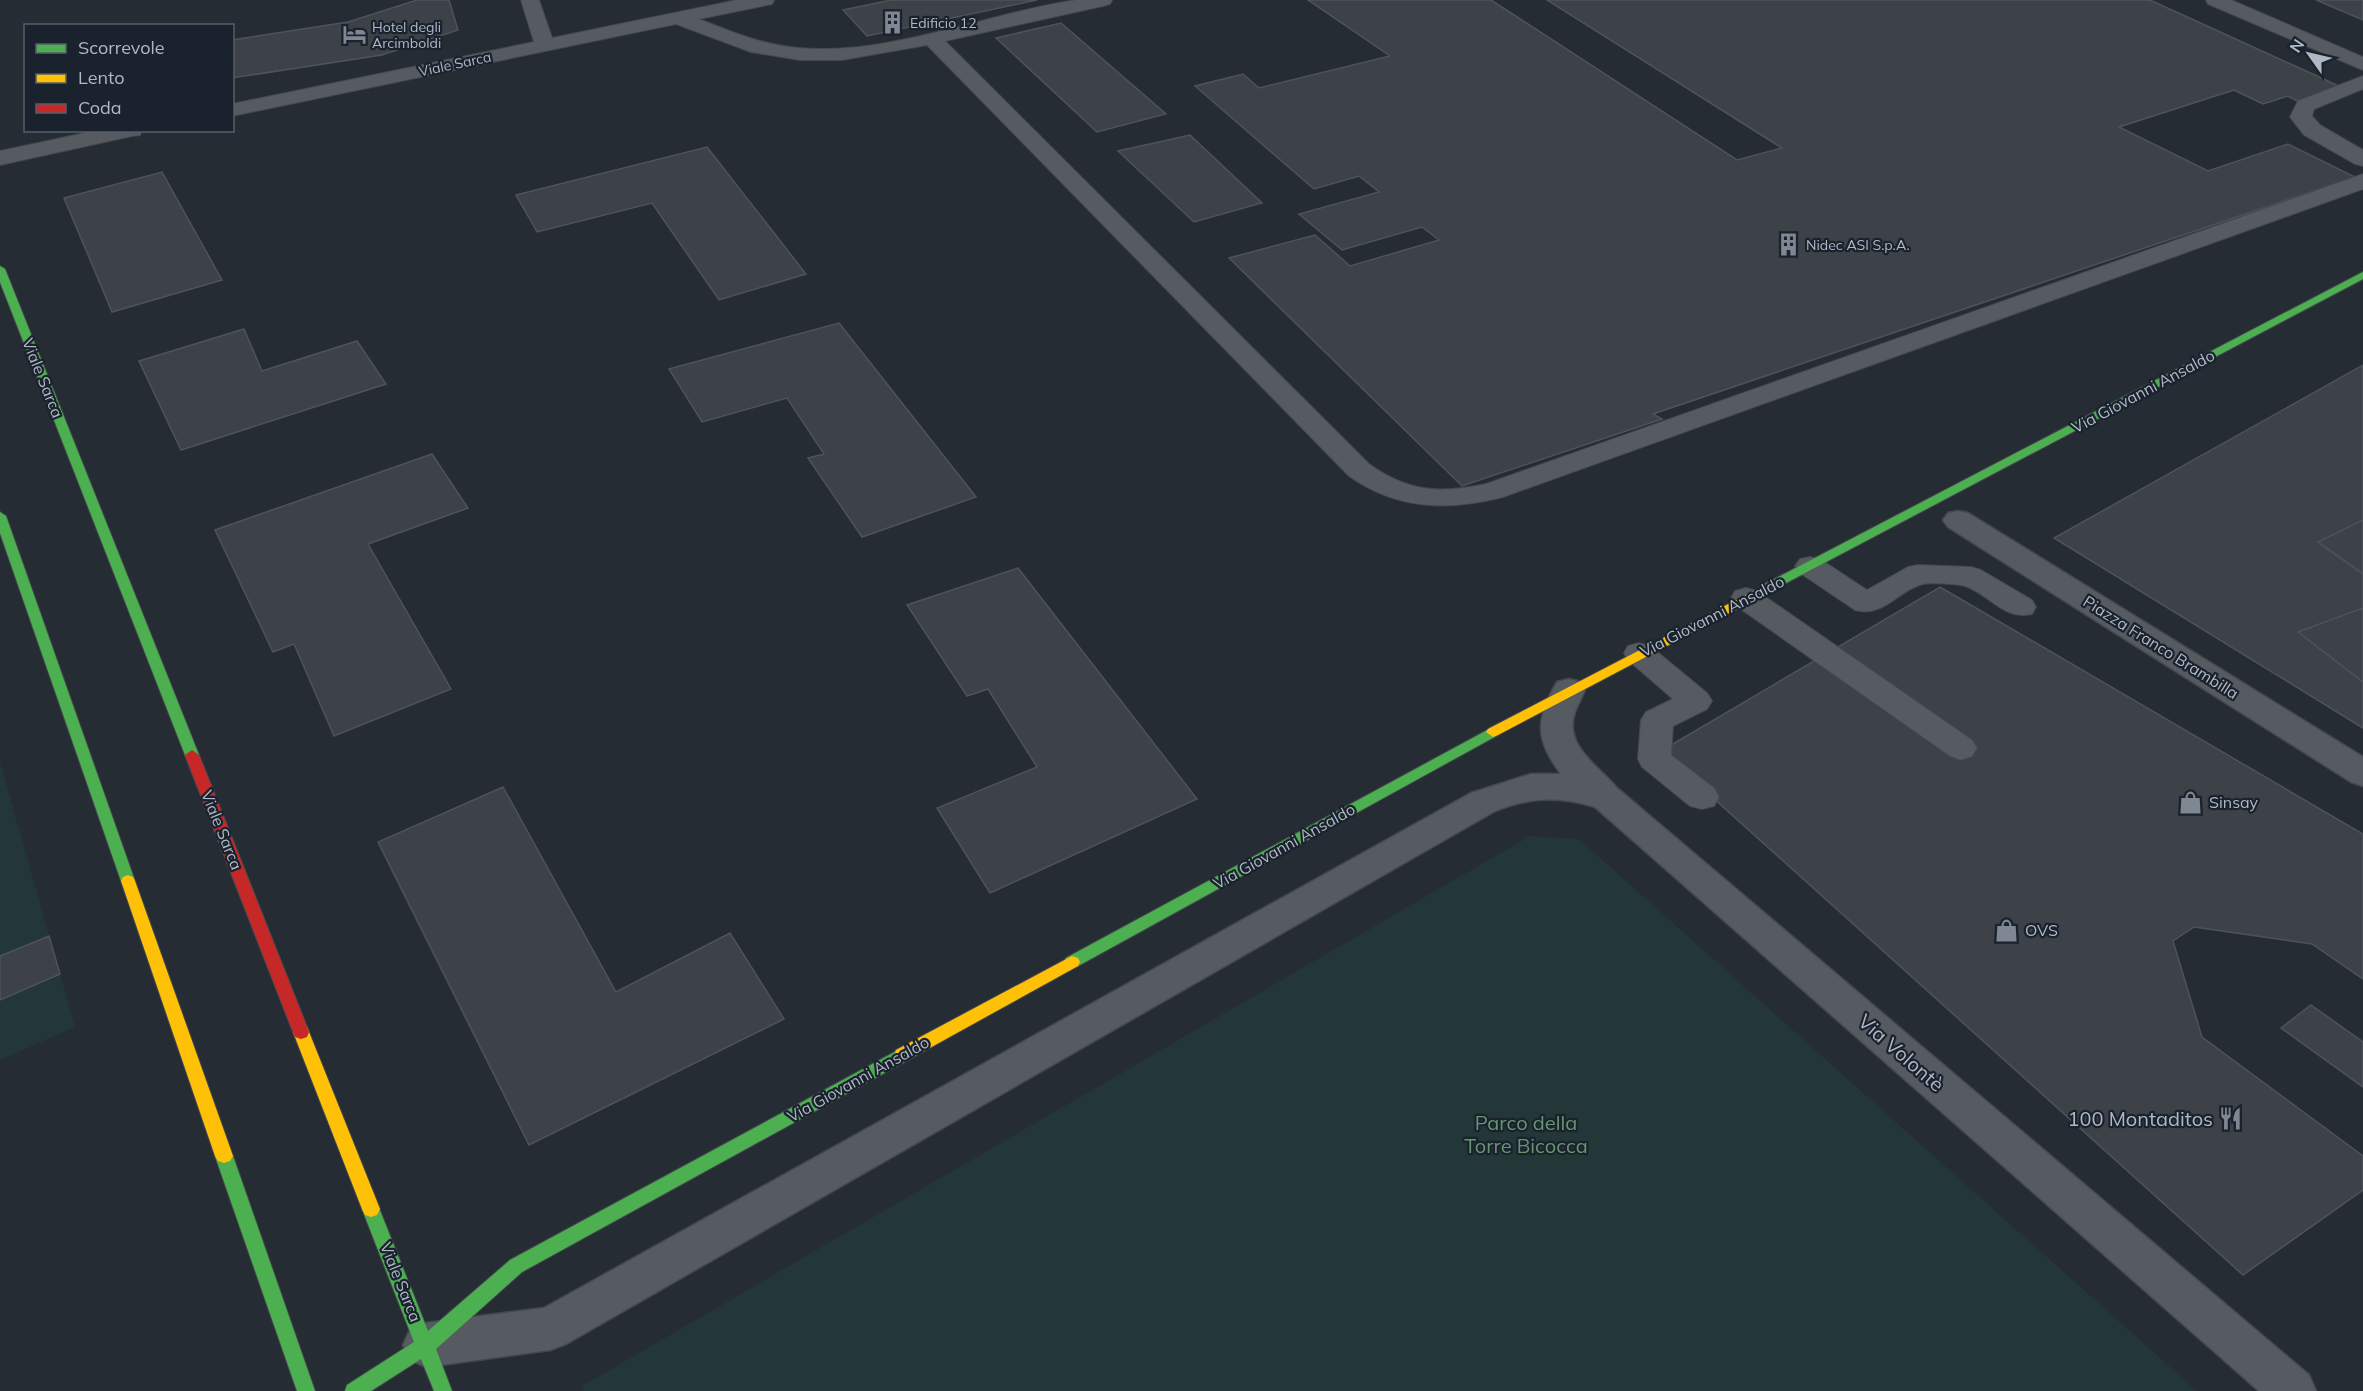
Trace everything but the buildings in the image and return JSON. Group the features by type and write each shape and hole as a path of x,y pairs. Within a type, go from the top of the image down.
{"street":[{"name":"Viale Sarca","path":"0,269 426,1345 442,1391"},
{"name":"Via Giovanni Ansaldo","path":"354,1391 426,1345 516,1266 1569,690 2363,275"},
{"path":"0,516 306,1391"},
{"name":"Piazza Franco Brambilla","path":"1958,520 2363,773"},
{"path":"1569,690 1557,716 1560,741 1574,766 1607,798"},
{"name":"Via Volontè","path":"426,1345 550,1329 1483,802 1525,786 1545,784 1563,786 1607,798 2293,1391"}],"lane":[{"path":"530,0 545,45"},
{"name":"Viale Sarca","path":"234,110 765,0"},
{"path":"677,18 742,44 800,54 864,51 1102,0"},
{"path":"2215,0 2363,64"},
{"path":"2258,0 2363,46"},
{"path":"931,38 1359,470 1373,481 1393,491 1413,497 1450,499 1493,491 2363,181"},
{"path":"2363,82 2305,105 2301,117 2312,130 2363,159"},
{"path":"0,158 123,132"},
{"path":"1810,566 1866,603 1918,574 1971,578 2021,607"},
{"path":"1746,598 1961,748"},
{"path":"1639,653 1696,700 1657,720 1654,759 1702,797"}],"green space":[{"path":"0,762 75,1027 0,1060"},
{"name":"Parco della Torre Bicocca","path":"1530,836 1579,839 2197,1391 584,1391 582,1386"}],"traffic: fast":[{"path":"0,269 192,755"},
{"path":"1765,589 2363,275"},
{"path":"0,516 128,881"},
{"path":"1072,962 1493,732"},
{"path":"354,1391 426,1345 516,1266 902,1055"},
{"path":"224,1156 306,1391"},
{"path":"371,1209 443,1391"}],"traffic: slow":[{"path":"1493,732 1765,589"},
{"path":"128,881 224,1156"},
{"path":"902,1055 1072,962"},
{"path":"301,1032 371,1209"}],"traffic: jam":[{"path":"192,755 301,1032"}],"place":[{"name":"Edificio 12","path":"892,23"},
{"name":"Hotel degli Arcimboldi","path":"354,35"},
{"name":"Nidec ASI S.p.A.","path":"1788,245"},
{"name":"Sinsay","path":"2191,802"},
{"name":"OVS","path":"2007,930"},
{"name":"100 Montaditos","path":"2231,1119"}]}
